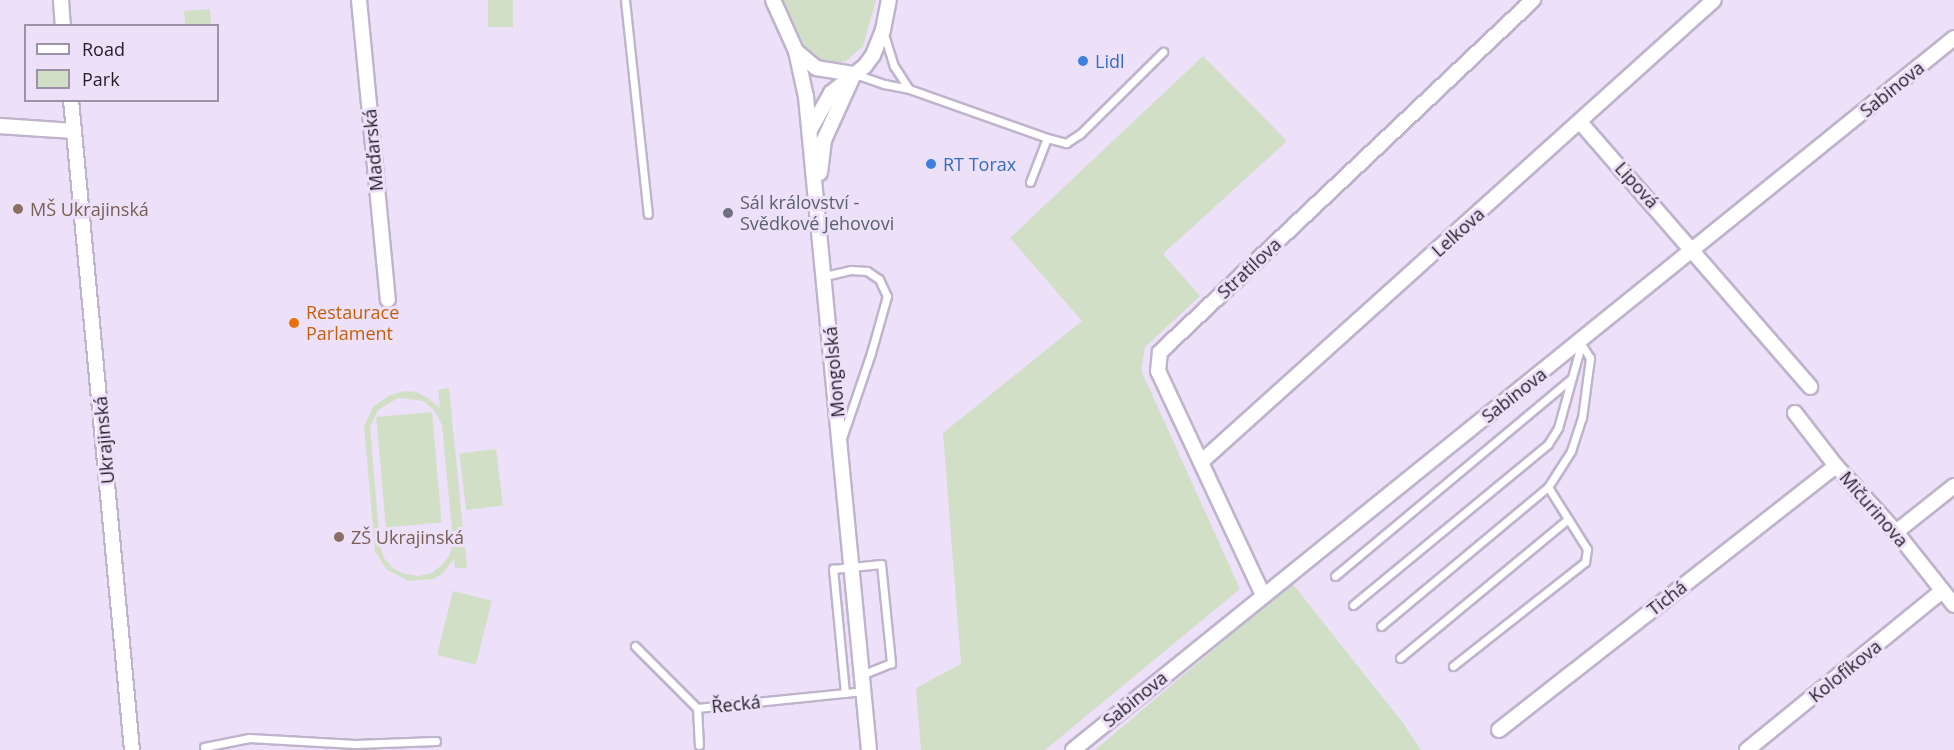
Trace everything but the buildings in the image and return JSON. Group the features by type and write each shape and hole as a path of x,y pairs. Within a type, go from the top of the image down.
{"street":[{"path":"61,0 63,24"},
{"name":"Maďarská","path":"359,0 388,300"},
{"name":"Mongolská","path":"773,0 796,51 806,96 825,276 868,750"},
{"path":"809,131 831,93 865,66 873,55 883,30 890,0"},
{"name":"Stratilova","path":"1263,595 1158,371 1160,352 1533,0"},
{"name":"Lelkova","path":"1201,462 1714,0"},
{"name":"Sabinova","path":"1073,750 1263,595 1581,345 1693,249 1954,38"},
{"path":"796,51 816,68 855,74"},
{"path":"817,202 825,140 855,74"},
{"name":"Ukrajinská","path":"71,102 132,750"},
{"name":"Lipová","path":"1580,122 1693,249"},
{"path":"0,126 74,131"},
{"path":"1693,249 1810,387"},
{"name":"Mičurinova","path":"1795,413 1836,466 1896,532 1954,605"},
{"name":"Tichá","path":"1499,730 1836,466"},
{"path":"1896,532 1954,486"},
{"name":"Kolofíkova","path":"1747,750 1942,591"}],"lane":[{"path":"625,0 648,214"},
{"path":"883,30 894,66 909,88"},
{"path":"855,74 884,84 909,88 1066,143 1080,134 1162,52"},
{"path":"1030,182 1047,138"},
{"path":"825,276 851,270 867,271 879,279 887,296 871,353 840,443"},
{"path":"1353,605 1548,444 1558,428 1581,345"},
{"path":"1381,626 1548,487 1571,451 1582,418 1590,358 1581,345"},
{"path":"1335,576 1571,379"},
{"path":"1453,666 1585,562 1587,549 1548,487"},
{"path":"1400,658 1568,519"},
{"path":"845,693 832,569 881,564 891,663 861,675"},
{"name":"Řecká","path":"635,646 697,708 863,691"},
{"path":"697,708 699,745"},
{"path":"204,747 249,738 355,747 435,741"}],"green space":[{"path":"488,0 513,0 513,27 488,27"},
{"path":"783,0 876,0 863,46 846,61 835,63 823,62 808,53"},
{"path":"210,9 211,24 185,24 184,11"},
{"path":"1203,56 1287,141 1163,254 1200,296 1145,347 1141,370 1240,589 1045,750 921,750 916,688 961,664 943,433 1082,321 1010,238"},
{"path":"449,388 467,568 455,568 454,559 443,573 434,579 409,581 387,570 375,551 364,427 373,407 388,396 404,391 416,392 440,408 438,390","holes":["398,398 423,401 434,410 442,425 453,541 450,554 443,564 432,573 418,576 394,569 384,558 380,545 370,427 378,410"]},
{"path":"432,412 442,523 386,527 376,417"},
{"path":"496,449 503,506 466,510 459,454"},
{"path":"1292,583 1403,723 1421,750 1095,750"},
{"path":"453,591 492,601 476,665 437,655"}],"place":[{"name":"Lidl","path":"1083,61"},
{"name":"RT Torax","path":"931,164"},
{"name":"MŠ Ukrajinská","path":"18,209"},
{"name":"Sál království - Svědkové Jehovovi","path":"728,213"},
{"name":"Restaurace Parlament","path":"294,323"},
{"name":"ZŠ Ukrajinská","path":"339,537"}]}
